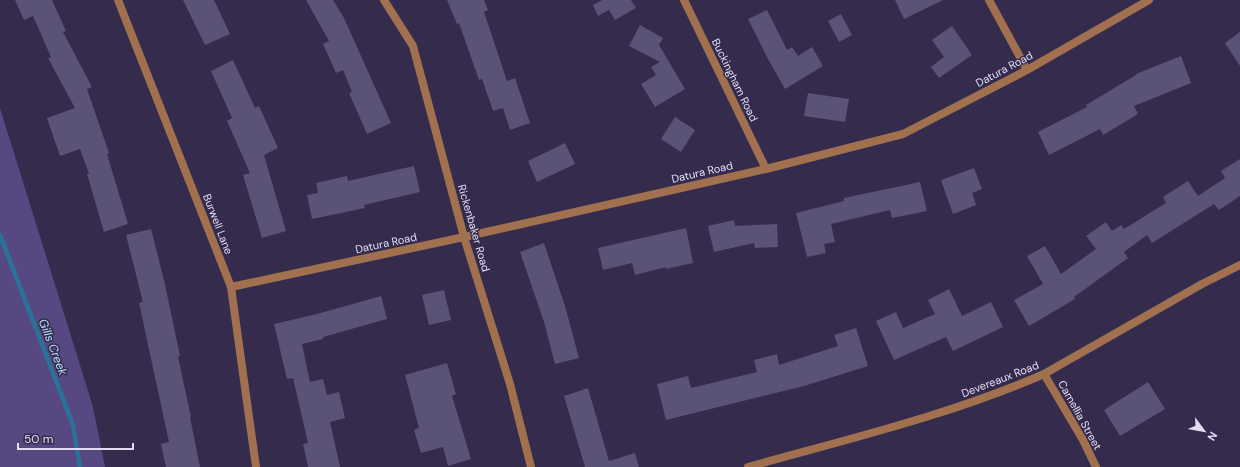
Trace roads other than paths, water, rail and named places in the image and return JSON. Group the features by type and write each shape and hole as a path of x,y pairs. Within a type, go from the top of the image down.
{"street":[{"name":"Burwell Lane","path":"118,0 231,287 256,467"},
{"name":"Rickenbaker Road","path":"384,0 413,46 464,237 510,384 531,467"},
{"name":"Buckingham Road","path":"684,0 766,169"},
{"path":"989,0 1027,70"},
{"name":"Datura Road","path":"231,287 464,237 766,169 902,134 1027,70 1149,0"},
{"name":"Devereaux Road","path":"748,467 945,411 995,394 1044,374 1202,284 1240,265"},
{"name":"Camellia Street","path":"1044,374 1084,440 1096,467"}],"waterway":[{"name":"Gills Creek","path":"0,235 73,425 80,467"}]}
